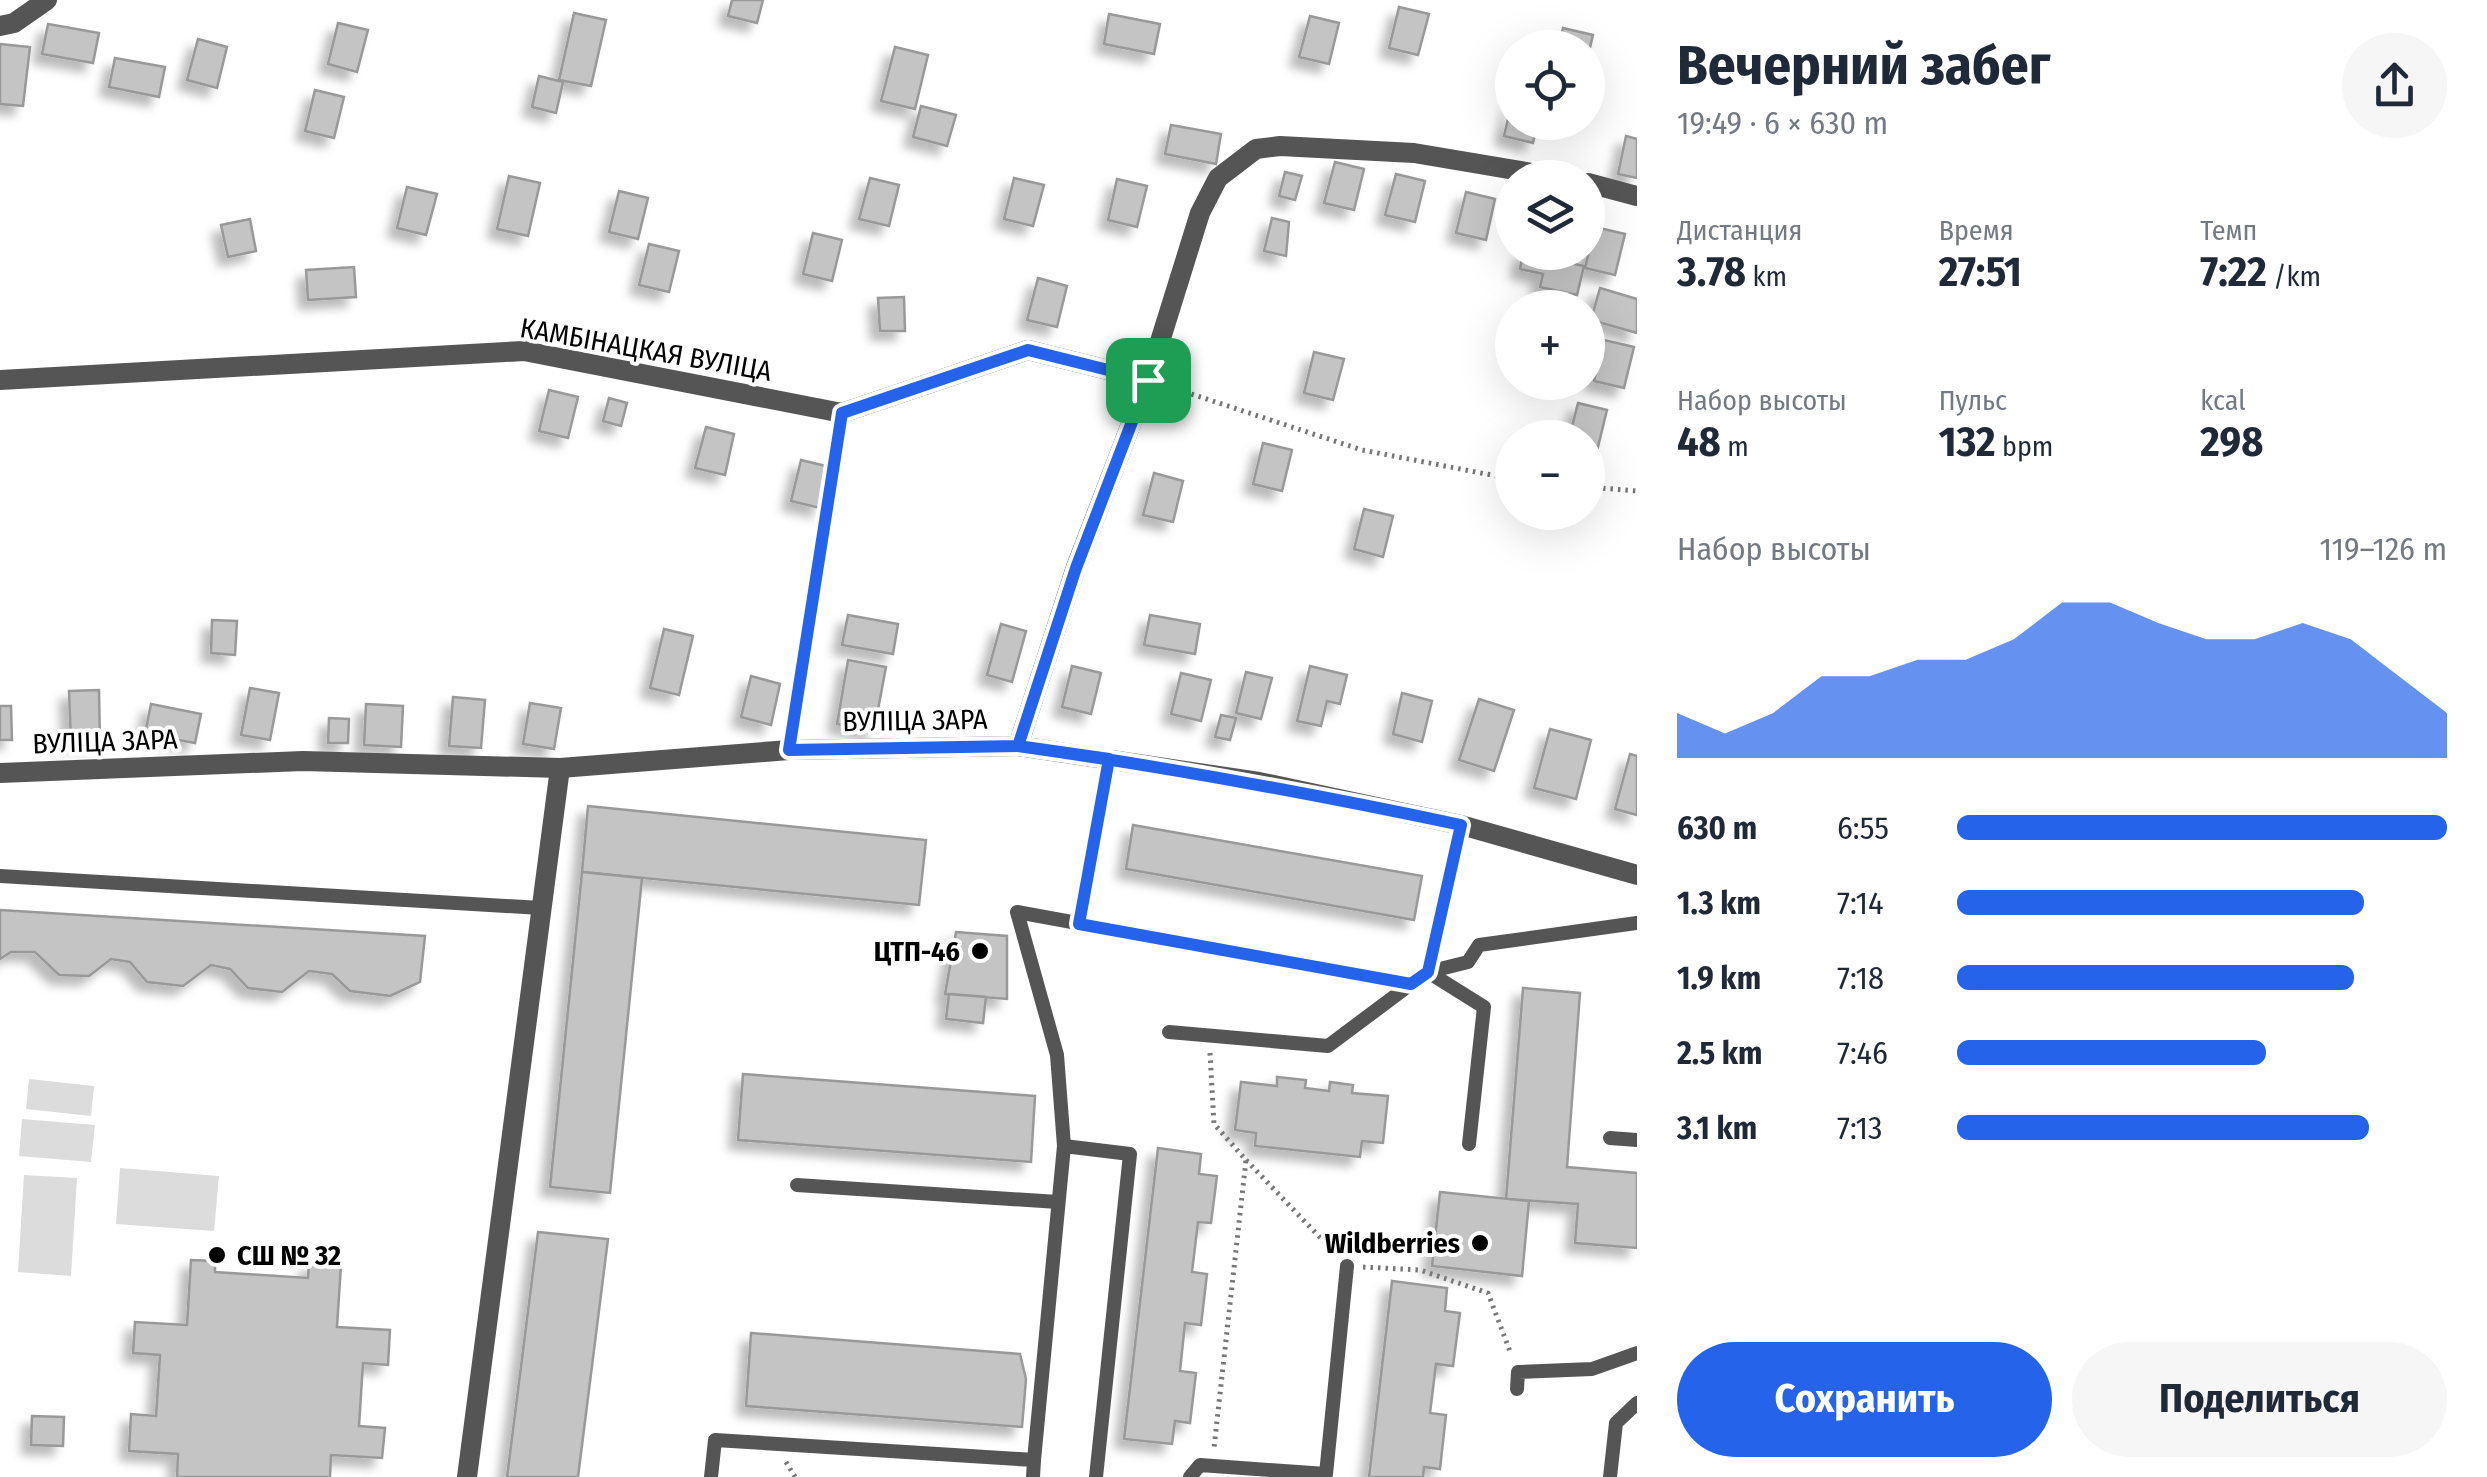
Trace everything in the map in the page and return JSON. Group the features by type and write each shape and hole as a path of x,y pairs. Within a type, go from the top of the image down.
{"street":[{"path":"0,26 14,23 48,0"},
{"path":"1018,746 1076,568 1148,380 1200,213 1218,178 1256,150 1280,146 1414,152 1495,166"},
{"path":"1605,187 1637,196"},
{"name":"КАМБІНАЦКАЯ ВУЛІЦА","path":"0,380 524,351 842,413 1028,350 1148,380"},
{"name":"ВУЛІЦА ЗАРА","path":"0,773 303,761 560,768 789,750 1018,746 1259,782 1461,825 1637,875"},
{"path":"467,1477 560,768"}],"lane":[{"path":"789,750 842,413"},
{"path":"1079,924 1109,759"},
{"path":"1428,972 1461,825"},
{"path":"0,876 541,908"},
{"path":"1032,1477 1064,1146 1057,1055 1017,912 1411,984"},
{"path":"1169,1032 1328,1046 1428,972 1468,962 1479,945 1637,923"},
{"path":"1428,972 1484,1007 1470,1144"},
{"path":"1610,1138 1637,1140"},
{"path":"1064,1146 1130,1154 1096,1477"},
{"path":"796,1185 1058,1202"},
{"path":"1190,1477 1200,1465 1326,1474 1348,1266"},
{"path":"1518,1380 1592,1369 1637,1352"},
{"path":"1610,1477 1616,1423 1637,1403"},
{"path":"711,1477 716,1440 1034,1460"}],"path":[{"path":"1148,380 1362,450 1495,476"},
{"path":"1605,488 1637,491"},
{"path":"1209,1036 1214,1124 1246,1160 1348,1266 1420,1270 1488,1293 1518,1380"},
{"path":"1212,1466 1246,1160"}],"shaded area":[{"path":"29,1079 94,1086 91,1116 26,1109"},
{"path":"22,1119 95,1125 91,1162 19,1156"},
{"path":"120,1168 219,1176 214,1231 116,1224"},
{"path":"24,1175 77,1178 71,1276 18,1272"}],"building":[{"path":"732,0 763,0 757,23 728,16"},
{"path":"1399,7 1429,14 1418,55 1389,48"},
{"path":"574,13 606,20 591,86 559,80"},
{"path":"1109,14 1160,24 1154,54 1104,44"},
{"path":"1310,16 1339,23 1329,64 1299,57"},
{"path":"338,23 368,30 357,72 328,64"},
{"path":"48,24 99,33 93,63 42,54"},
{"path":"198,39 227,47 217,88 187,80"},
{"path":"0,44 30,47 23,106 0,104"},
{"path":"895,47 928,55 915,109 881,101"},
{"path":"115,58 165,67 159,97 109,87"},
{"path":"539,76 563,82 556,113 532,107"},
{"path":"315,90 344,97 334,138 305,131"},
{"path":"921,106 956,115 947,146 913,137"},
{"path":"1171,125 1221,134 1216,164 1165,154"},
{"path":"1626,136 1637,139 1637,178 1618,174"},
{"path":"1335,162 1364,169 1354,210 1324,203"},
{"path":"1285,172 1302,176 1295,200 1279,196"},
{"path":"1396,174 1425,181 1415,222 1385,215"},
{"path":"509,176 540,183 528,236 497,229"},
{"path":"870,178 899,185 889,226 859,219"},
{"path":"1014,178 1044,185 1033,226 1004,219"},
{"path":"1117,179 1147,186 1137,227 1108,220"},
{"path":"407,187 437,194 426,235 397,228"},
{"path":"619,191 648,198 638,239 609,232"},
{"path":"1466,192 1495,199 1486,240 1456,233"},
{"path":"1272,218 1289,222 1286,256 1264,251"},
{"path":"250,219 256,251 228,257 221,225"},
{"path":"1605,229 1625,234 1615,275 1594,270 1605,270"},
{"path":"813,233 842,240 832,281 803,274"},
{"path":"649,244 679,251 669,292 639,285"},
{"path":"354,267 356,297 308,300 306,270"},
{"path":"1525,270 1583,270 1578,290 1540,287 1543,274"},
{"path":"1038,278 1067,286 1057,327 1027,320"},
{"path":"1600,288 1637,299 1637,333 1605,324 1605,290"},
{"path":"904,297 905,331 880,331 878,298"},
{"path":"1605,340 1634,347 1624,388 1605,384"},
{"path":"1314,352 1344,359 1333,400 1304,393"},
{"path":"549,390 578,397 568,438 539,431"},
{"path":"609,398 627,403 621,426 603,421"},
{"path":"1578,403 1607,410 1605,420 1574,420"},
{"path":"706,427 734,434 725,475 695,468"},
{"path":"1263,443 1292,450 1282,491 1253,484"},
{"path":"801,460 830,467 820,508 791,501"},
{"path":"1154,473 1183,481 1173,522 1143,515"},
{"path":"1364,509 1393,516 1383,557 1354,549"},
{"path":"848,615 898,624 893,654 842,645"},
{"path":"1150,615 1200,624 1195,654 1144,645"},
{"path":"212,620 237,621 235,655 211,653"},
{"path":"1001,624 1026,631 1012,682 987,675"},
{"path":"664,629 693,636 679,695 650,688"},
{"path":"848,660 886,667 874,731 837,724"},
{"path":"1072,666 1101,673 1091,714 1062,707"},
{"path":"1310,666 1347,675 1340,704 1327,701 1321,726 1297,721"},
{"path":"1246,672 1272,678 1261,719 1236,713"},
{"path":"1181,673 1211,680 1201,721 1171,714"},
{"path":"751,676 780,684 771,725 741,717"},
{"path":"250,688 279,693 270,740 241,735"},
{"path":"99,690 100,742 71,742 69,691"},
{"path":"1402,693 1432,701 1422,742 1393,734"},
{"path":"453,697 485,700 481,748 449,746"},
{"path":"1479,699 1514,710 1494,771 1459,760"},
{"path":"530,703 561,708 554,749 523,744"},
{"path":"151,704 201,714 195,743 145,734"},
{"path":"366,704 403,706 401,747 364,745"},
{"path":"0,706 11,706 12,740 0,740"},
{"path":"1221,715 1236,718 1230,740 1215,737"},
{"path":"329,718 349,719 348,743 328,743"},
{"path":"1550,729 1591,740 1576,799 1534,788"},
{"path":"1630,754 1637,756 1637,815 1615,809"},
{"path":"588,806 926,840 919,905 582,872"},
{"path":"1133,825 1422,876 1414,920 1126,869"},
{"path":"582,872 642,878 610,1193 550,1187"},
{"path":"0,910 425,936 420,982 390,996 350,991 332,974 309,971 282,992 248,988 230,969 211,965 183,986 147,982 130,962 111,959 89,976 59,975 35,952 11,952 0,959"},
{"name":"ЦТП-46","path":"956,932 1007,936 1007,999 945,994"},
{"path":"1523,988 1580,993 1567,1167 1637,1173 1637,1248 1575,1243 1578,1204 1506,1199"},
{"path":"949,994 986,997 983,1023 946,1019"},
{"path":"743,1074 1035,1096 1031,1162 738,1140"},
{"path":"1277,1077 1306,1080 1305,1088 1329,1091 1330,1082 1353,1085 1352,1093 1388,1096 1383,1143 1362,1141 1360,1157 1255,1146 1256,1133 1235,1130 1241,1082 1277,1086"},
{"path":"1158,1148 1201,1154 1199,1174 1217,1176 1211,1223 1198,1222 1192,1272 1207,1274 1201,1325 1185,1323 1180,1371 1196,1373 1190,1423 1175,1421 1172,1444 1124,1439"},
{"name":"Wildberries","path":"1440,1192 1529,1201 1522,1276 1432,1266"},
{"path":"538,1232 608,1239 578,1477 507,1477"},
{"path":"191,1260 215,1261 215,1272 308,1278 309,1263 341,1265 337,1327 390,1330 388,1365 363,1363 359,1426 385,1428 382,1458 331,1455 330,1477 177,1477 178,1454 129,1451 131,1414 156,1416 160,1355 133,1353 135,1322 187,1325"},
{"path":"1392,1281 1447,1288 1445,1311 1460,1313 1453,1366 1436,1364 1430,1413 1446,1415 1440,1469 1424,1467 1423,1477 1369,1477"},
{"path":"751,1333 1020,1354 1026,1379 1022,1427 746,1406"},
{"path":"32,1416 64,1417 63,1446 31,1445"}],"place":[{"name":"ЦТП-46","path":"980,951"},
{"name":"Wildberries","path":"1480,1243"},
{"name":"СШ № 32","path":"217,1255"}],"route":[{"path":"1148,380 1028,350 842,413 789,750 1018,746 1109,759 1079,924 1411,984 1428,972 1461,825 1259,782 1164,766 1018,746 1076,568 1148,380"}]}
